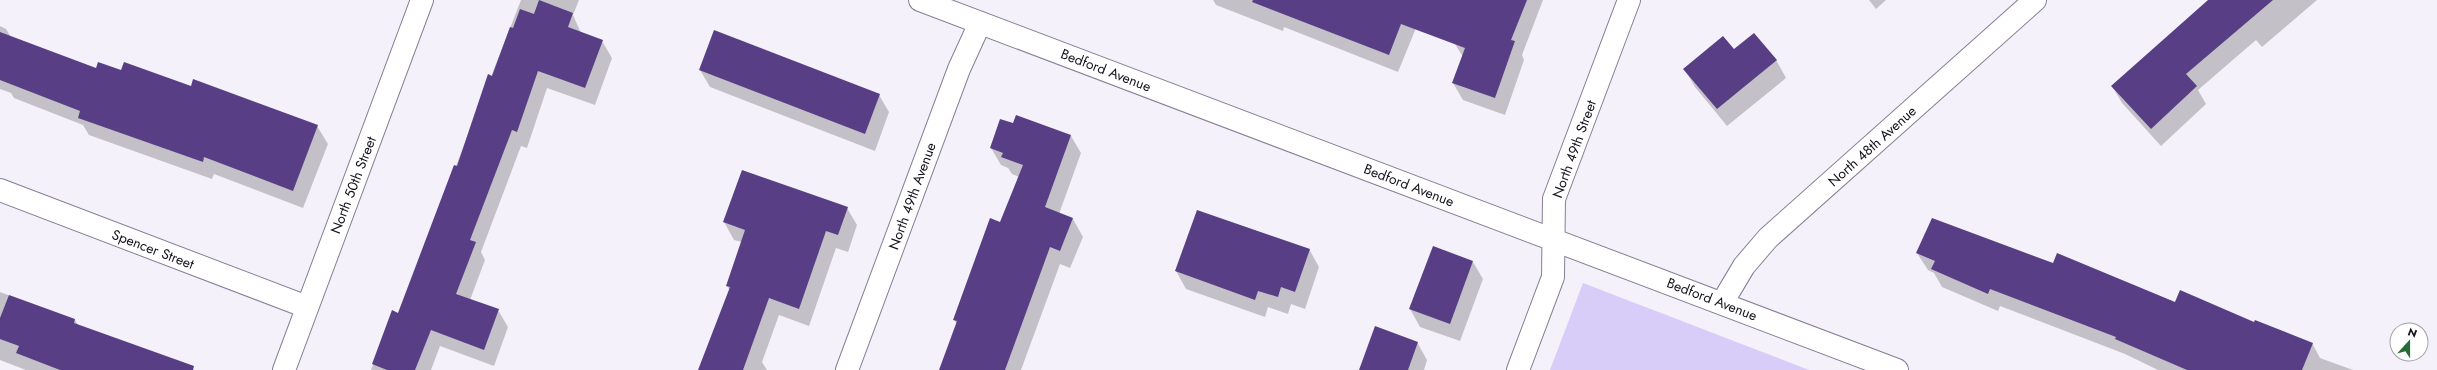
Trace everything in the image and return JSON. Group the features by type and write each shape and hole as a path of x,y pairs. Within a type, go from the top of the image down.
{"street":[{"name":"North 50th Street","path":"284,370 422,0"},
{"name":"Bedford Avenue","path":"920,0 1897,370"},
{"name":"North 49th Street","path":"1518,370 1553,277 1554,199 1629,0"},
{"name":"North 48th Avenue","path":"1722,303 1744,266 1768,238 2035,0"},
{"name":"North 49th Avenue","path":"847,370 959,69 980,23"},
{"name":"Spencer Street","path":"0,190 307,307"}],"shaded area":[{"path":"1583,283 1809,370 1550,370"}],"building":[{"path":"539,0 573,13 568,27 603,40 585,88 538,71 517,132 512,130 470,240 476,242 456,294 499,309 484,350 431,330 415,370 387,370 372,364 392,310 398,313 454,165 457,166 488,74 492,76 510,27 513,28 520,9 534,14"},
{"path":"1253,0 1527,0 1511,40 1515,41 1495,98 1452,83 1465,48 1401,24 1389,55 1252,2"},
{"path":"2208,0 2273,0 2186,74 2197,86 2151,129 2111,86"},
{"path":"714,30 880,94 865,134 699,70"},
{"path":"0,32 96,68 98,62 121,70 124,62 191,86 193,79 318,125 293,191 204,157 203,162 78,118 80,111 0,80"},
{"path":"1754,33 1777,60 1717,109 1683,69 1723,36 1734,49"},
{"path":"1016,115 1071,135 1045,207 1073,218 1060,251 1050,247 1005,370 939,370 957,321 953,320 990,218 1000,222 1023,165 1001,157 1003,153 990,148 1000,119 1013,123"},
{"path":"742,170 848,207 838,235 826,231 799,309 769,298 743,370 698,370 730,287 726,286 745,230 723,222"},
{"path":"1197,210 1310,249 1295,292 1281,287 1278,297 1258,291 1255,300 1175,271"},
{"path":"1932,218 2053,263 2057,253 2175,302 2180,290 2254,322 2255,320 2313,343 2302,370 2187,370 2115,339 2116,337 1990,289 1988,294 1931,269 1935,261 1916,253"},
{"path":"1433,246 1473,261 1450,324 1409,309"},
{"path":"9,295 75,319 74,323 194,366 193,370 60,370 16,353 19,346 0,339 0,318"},
{"path":"1375,326 1418,342 1408,370 1359,370"}]}
